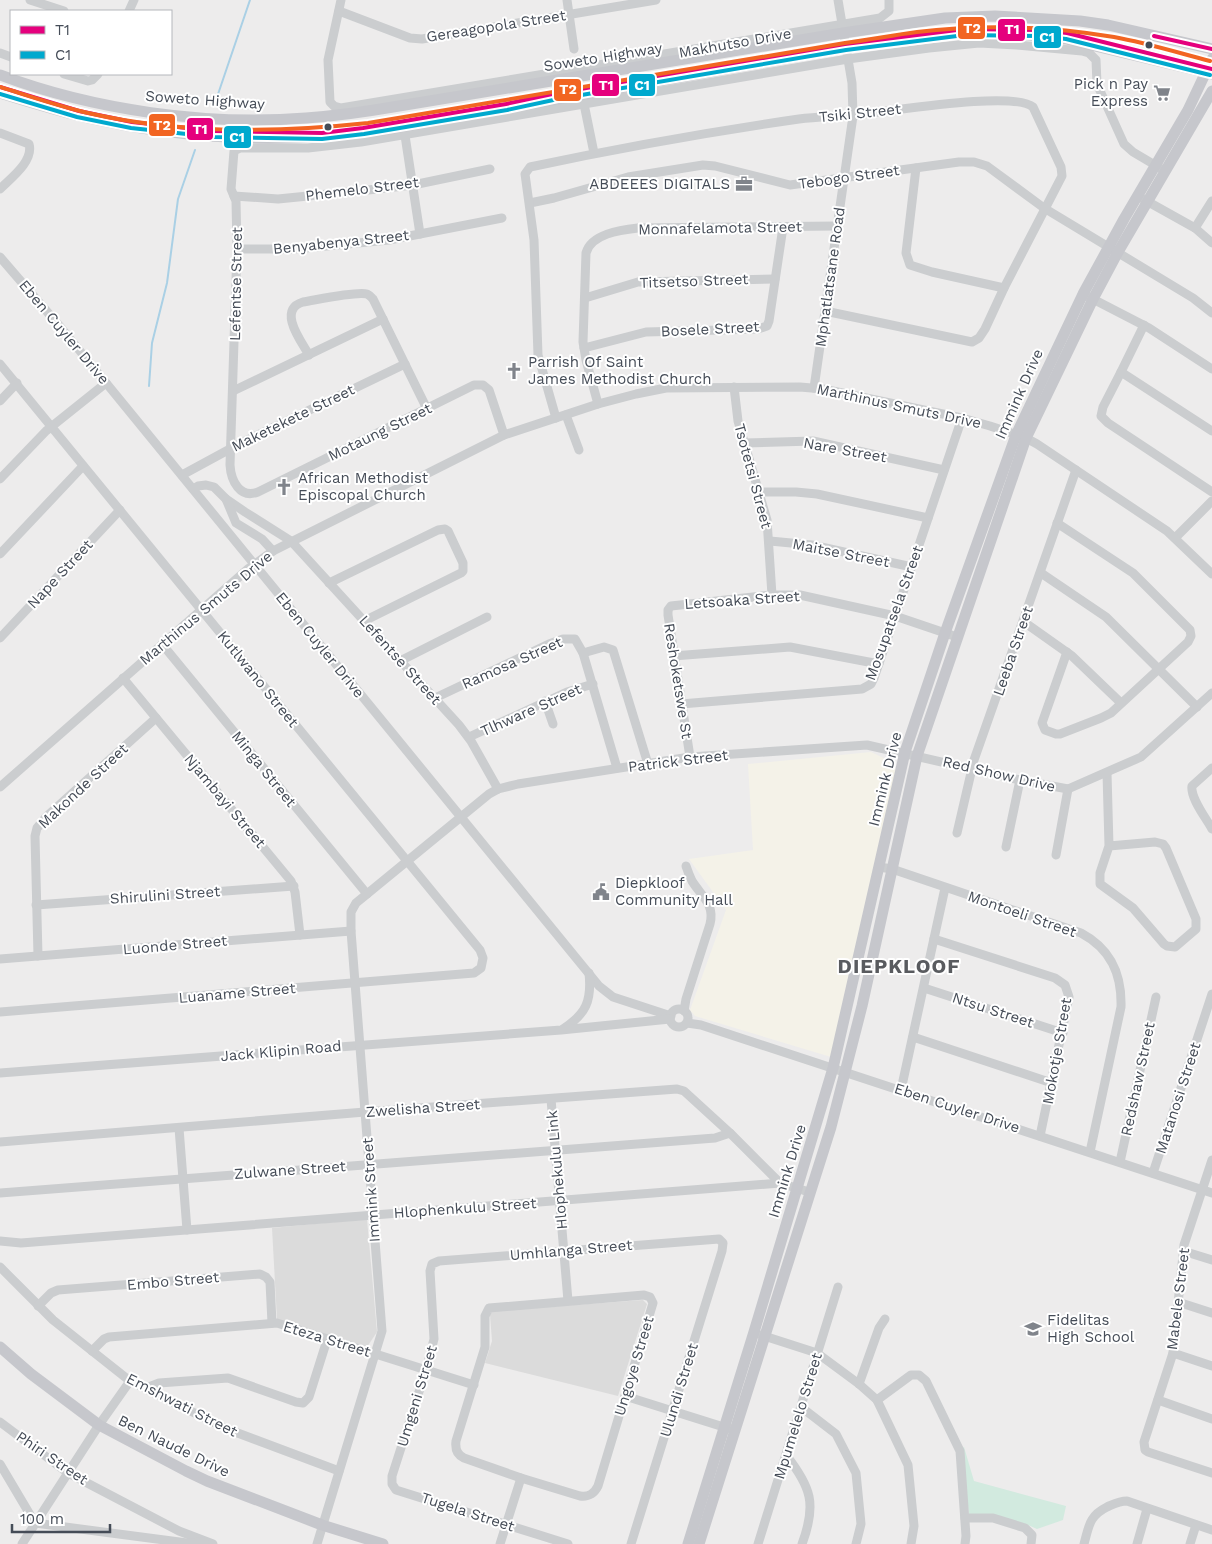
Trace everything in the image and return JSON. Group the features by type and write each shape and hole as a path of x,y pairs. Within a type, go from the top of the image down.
{"main road":[{"name":"Soweto Highway","path":"0,75 94,102 168,115 222,119 305,118 393,107 842,29 976,16 1039,18 1108,25 1212,49"},
{"path":"0,93 88,118 140,128 200,135 308,138 404,130 847,54 948,34 1021,34 1066,39 1209,73"},
{"name":"Immink Drive","path":"759,1334 797,1189 833,1068 905,752 945,632 1021,437 1088,297 1160,168 1188,110 1209,73 1212,59"},
{"name":"Immink Drive","path":"1160,168 1208,102 1212,90"},
{"name":"Immink Drive","path":"688,1544 831,1127 846,1072 917,756 1021,437"},
{"name":"Ben Naude Drive","path":"0,1347 31,1374 99,1425 207,1481 322,1525 383,1544"},
{"name":"Immink Drive","path":"699,1544 729,1429"}],"street":[{"path":"30,0 59,7"},
{"path":"339,11 341,0"},
{"path":"567,0 574,49"},
{"name":"Gereagopola Street","path":"339,11 410,38 422,39 656,0"},
{"name":"Mphatlatsane Road","path":"814,388 853,116 852,83 838,0"},
{"name":"Makhutso Drive","path":"339,11 328,64 329,98 332,104 341,108 842,29 884,16 889,11 889,0"},
{"path":"420,234 404,130 584,104 847,54 979,43 1086,52 1096,60 1097,84 1124,144 1133,152 1160,168"},
{"path":"67,75 88,81 97,75"},
{"name":"Tsiki Street","path":"556,418 538,356 535,254 525,174 530,167 594,153 801,119 853,116 984,101 1021,102 1029,104 1035,110 1062,172 1060,180 979,338 972,342 826,311"},
{"path":"584,104 594,153"},
{"name":"Lefentse Street","path":"230,448 237,249 236,201 231,189 234,151 240,148 282,149 361,142 404,130"},
{"path":"0,133 25,141 31,149 28,160 0,189"},
{"name":"Tebogo Street","path":"530,203 628,177 703,165 715,166 790,185 959,162 982,164 1044,208 1193,298 1212,313"},
{"path":"916,168 906,253 910,265 932,272 1004,288"},
{"name":"Phemelo Street","path":"234,196 278,199 413,185 490,169"},
{"path":"1142,199 1195,228 1212,243"},
{"path":"1195,228 1212,201"},
{"name":"Benyabenya Street","path":"237,249 277,250 389,240 502,218"},
{"name":"Monnafelamota Street","path":"598,404 584,348 584,298 588,246 592,241 622,230 638,228 838,226"},
{"name":"Bosele Street","path":"584,348 646,332 763,328 769,321 783,227"},
{"name":"Eben Cuyler Drive","path":"0,257 36,298 608,994 1212,1193"},
{"name":"Titsetso Street","path":"584,298 638,282 775,279"},
{"path":"309,355 291,320 292,311 298,303 366,294 374,299 427,409"},
{"path":"1088,297 1144,325 1212,369"},
{"path":"233,392 382,319"},
{"path":"1144,325 1103,406 1102,416 1212,492"},
{"name":"Kutlwano Street","path":"0,364 482,953 481,968 474,973"},
{"name":"Maketekete Street","path":"182,475 230,448 405,364"},
{"path":"1121,372 1212,431"},
{"path":"0,401 17,383"},
{"path":"0,480 52,426 106,383"},
{"name":"Motaung Street","path":"230,448 230,471 233,480 243,493 252,494 471,387 483,385 489,390 504,435"},
{"name":"Tsotetsi Street","path":"734,387 738,421 767,520 770,541 772,596"},
{"name":"Marthinus Smuts Drive","path":"0,787 254,564 273,551 504,435 598,404 666,388 814,388 962,418 1021,437 1076,470 1175,538 1212,574"},
{"path":"566,415 579,450"},
{"name":"Mosupatsela Street","path":"681,704 862,689 871,684 962,418"},
{"name":"Nare Street","path":"744,443 812,441 944,470"},
{"path":"0,554 83,466"},
{"name":"Leeba Street","path":"957,834 972,768 1076,470"},
{"name":"Lefentse Street","path":"193,489 206,485 214,487 226,499 291,541 469,737 498,789"},
{"path":"759,492 817,494 928,518"},
{"path":"226,499 236,522 262,539 273,551"},
{"path":"1175,538 1212,501"},
{"name":"Nape Street","path":"0,638 120,510"},
{"path":"1057,523 1133,573 1190,630 1191,636 1188,642 1107,716 1056,734 1045,730 1042,723 1067,652"},
{"path":"329,583 445,529 464,563 463,570 453,577 364,620"},
{"name":"Maitse Street","path":"770,541 807,544 912,567"},
{"path":"1041,573 1106,617 1197,706"},
{"name":"Letsoaka Street","path":"671,606 772,596 807,596 895,616 957,637"},
{"name":"Reshoketswe St","path":"671,606 668,612 690,757"},
{"path":"400,661 486,617"},
{"path":"1024,622 1067,652 1121,703"},
{"name":"Ramosa Street","path":"435,698 531,652 563,639 575,639 584,653"},
{"name":"Minga Street","path":"162,644 367,894"},
{"path":"617,768 584,653 604,647 612,650 648,764"},
{"path":"674,656 790,647 879,664"},
{"name":"Njambayi Street","path":"123,678 294,886"},
{"name":"Tlhware Street","path":"469,737 573,689 593,684"},
{"name":"Red Show Drive","path":"905,752 1020,780 1068,789 1141,757 1212,693"},
{"path":"545,701 553,724"},
{"name":"Makonde Street","path":"38,956 35,836 37,828 46,816 156,718"},
{"name":"Patrick Street","path":"461,817 498,789 527,782 690,757 867,745 905,752"},
{"path":"1212,768 1191,789 1194,799 1212,829"},
{"path":"1107,773 1109,846 1100,873 1100,884 1134,908 1164,944 1175,947 1196,929 1197,924 1166,848 1163,844 1155,842 1109,846"},
{"path":"1006,847 1020,780"},
{"path":"1056,855 1068,789"},
{"name":"Immink Street","path":"316,1544 382,1329 356,983 350,931 352,909 367,894 461,817"},
{"path":"561,1030 653,1022 678,1016 686,999 710,924 712,912 708,902 691,880 686,866"},
{"name":"Montoeli Street","path":"879,866 1080,933 1098,944 1115,967 1121,982 1121,1007 1090,1152"},
{"path":"294,886 300,935"},
{"name":"Shirulini Street","path":"36,905 294,886"},
{"path":"901,1090 945,888"},
{"name":"Luonde Street","path":"0,959 350,931"},
{"name":"Mokotje Street","path":"934,939 1054,978 1062,982 1068,990 1069,997 1063,1033 1040,1136"},
{"name":"Luaname Street","path":"0,1012 474,973"},
{"path":"561,1030 577,1019 587,1005 590,990 589,973"},
{"name":"Ntsu Street","path":"924,988 1063,1033"},
{"name":"Matanosi Street","path":"1153,1173 1212,994"},
{"name":"Redshaw Street","path":"1120,1162 1156,996"},
{"name":"Jack Klipin Road","path":"0,1073 561,1030"},
{"path":"913,1037 1052,1083"},
{"name":"Zwelisha Street","path":"0,1142 365,1112 682,1090 730,1133 780,1183 809,1192"},
{"name":"Hlophekulu Link","path":"551,1099 568,1301"},
{"path":"179,1128 187,1230"},
{"name":"Zulwane Street","path":"0,1193 715,1138 730,1133"},
{"name":"Mabele Street","path":"1212,1160 1183,1251 1173,1353 1144,1439 1144,1446 1148,1452 1212,1473"},
{"name":"Hlophenkulu Street","path":"0,1242 21,1243 780,1183"},
{"name":"Umhlanga Street","path":"430,1271 434,1262 439,1261 718,1239"},
{"name":"Ulundi Street","path":"631,1544 722,1251 722,1242 718,1239"},
{"path":"1183,1251 1212,1260"},
{"name":"Emshwati Street","path":"0,1267 38,1306 130,1380 227,1429 339,1471"},
{"name":"Umgeni Street","path":"396,1490 392,1484 392,1476 426,1370 434,1336 430,1271"},
{"name":"Embo Street","path":"38,1306 58,1290 260,1274 270,1282 272,1323"},
{"name":"Mpumelelo Street","path":"760,1543 838,1288"},
{"name":"Ungoye Street","path":"644,1295 652,1298 653,1303 598,1486 594,1493 587,1496 580,1496 521,1478 462,1457 457,1452 456,1441 486,1344 485,1316 487,1310 493,1307 568,1301 644,1295"},
{"path":"1178,1302 1212,1313"},
{"path":"859,1384 879,1328 885,1319"},
{"name":"Eteza Street","path":"92,1351 104,1339 109,1337 272,1323 474,1385"},
{"path":"759,1334 817,1353 859,1384 876,1400 908,1465 914,1526 911,1544"},
{"path":"146,1388 159,1384 228,1378 303,1403 309,1397 327,1340"},
{"path":"1173,1353 1212,1366"},
{"path":"876,1400 911,1375 919,1375 924,1379 960,1451 965,1544"},
{"path":"22,1544 130,1380"},
{"path":"625,1396 729,1429"},
{"path":"1158,1400 1212,1419"},
{"path":"801,1406 836,1434 856,1473 861,1524 856,1544"},
{"name":"Phiri Street","path":"0,1422 68,1473 179,1532 210,1543"},
{"path":"786,1455 803,1478 809,1496 810,1521 802,1544"},
{"path":"0,1464 35,1523"},
{"path":"500,1544 521,1478"},
{"name":"Tugela Street","path":"396,1490 568,1544"},
{"path":"1084,1544 1090,1521 1098,1512 1121,1501 1212,1530"},
{"path":"1137,1544 1147,1508"},
{"path":"965,1518 993,1518 1025,1528 1032,1535 1031,1544"},
{"path":"35,1523 187,1543 210,1543"},
{"path":"1190,1544 1196,1525"}],"shaded area":[{"path":"871,752 892,762 896,769 831,1057 695,1016 690,1010 726,910 689,859 753,850 748,764"},
{"path":"367,1219 377,1332 367,1347 277,1319 272,1228"},
{"path":"643,1300 647,1304 618,1396 485,1363 492,1341 490,1315 492,1311"}],"green space":[{"path":"964,1447 974,1481 1066,1506 1063,1520 1037,1529 1028,1525 969,1514 961,1449"}],"waterway":[{"path":"215,103 250,0"},
{"path":"149,386 152,343 167,283 178,199 195,150"}],"transit line":[{"name":"T2","path":"0,87 88,113 123,120 192,128 262,130 368,123 845,43 941,29 1016,27 1066,30 1139,42 1210,61"},
{"name":"T1","path":"0,87 79,111 132,122 214,131 322,133 506,104 557,93 845,44 965,29 1040,30 1067,33 1212,69"},
{"name":"C1","path":"0,94 77,117 131,128 214,137 322,139 364,134 507,110 558,99 846,50 965,35 1040,36 1066,39 1210,75"},
{"name":"T1","path":"1154,36 1212,49"}],"place":[{"name":"Pick n Pay Express","path":"1162,93"},
{"name":"ABDEEES DIGITALS","path":"744,184"},
{"name":"Parrish Of Saint James Methodist Church","path":"514,371"},
{"name":"African Methodist Episcopal Church","path":"284,487"},
{"name":"Diepkloof Community Hall","path":"601,892"},
{"name":"Fidelitas High School","path":"1033,1329"}],"district":[{"name":"DIEPKLOOF","path":"899,966"}]}
